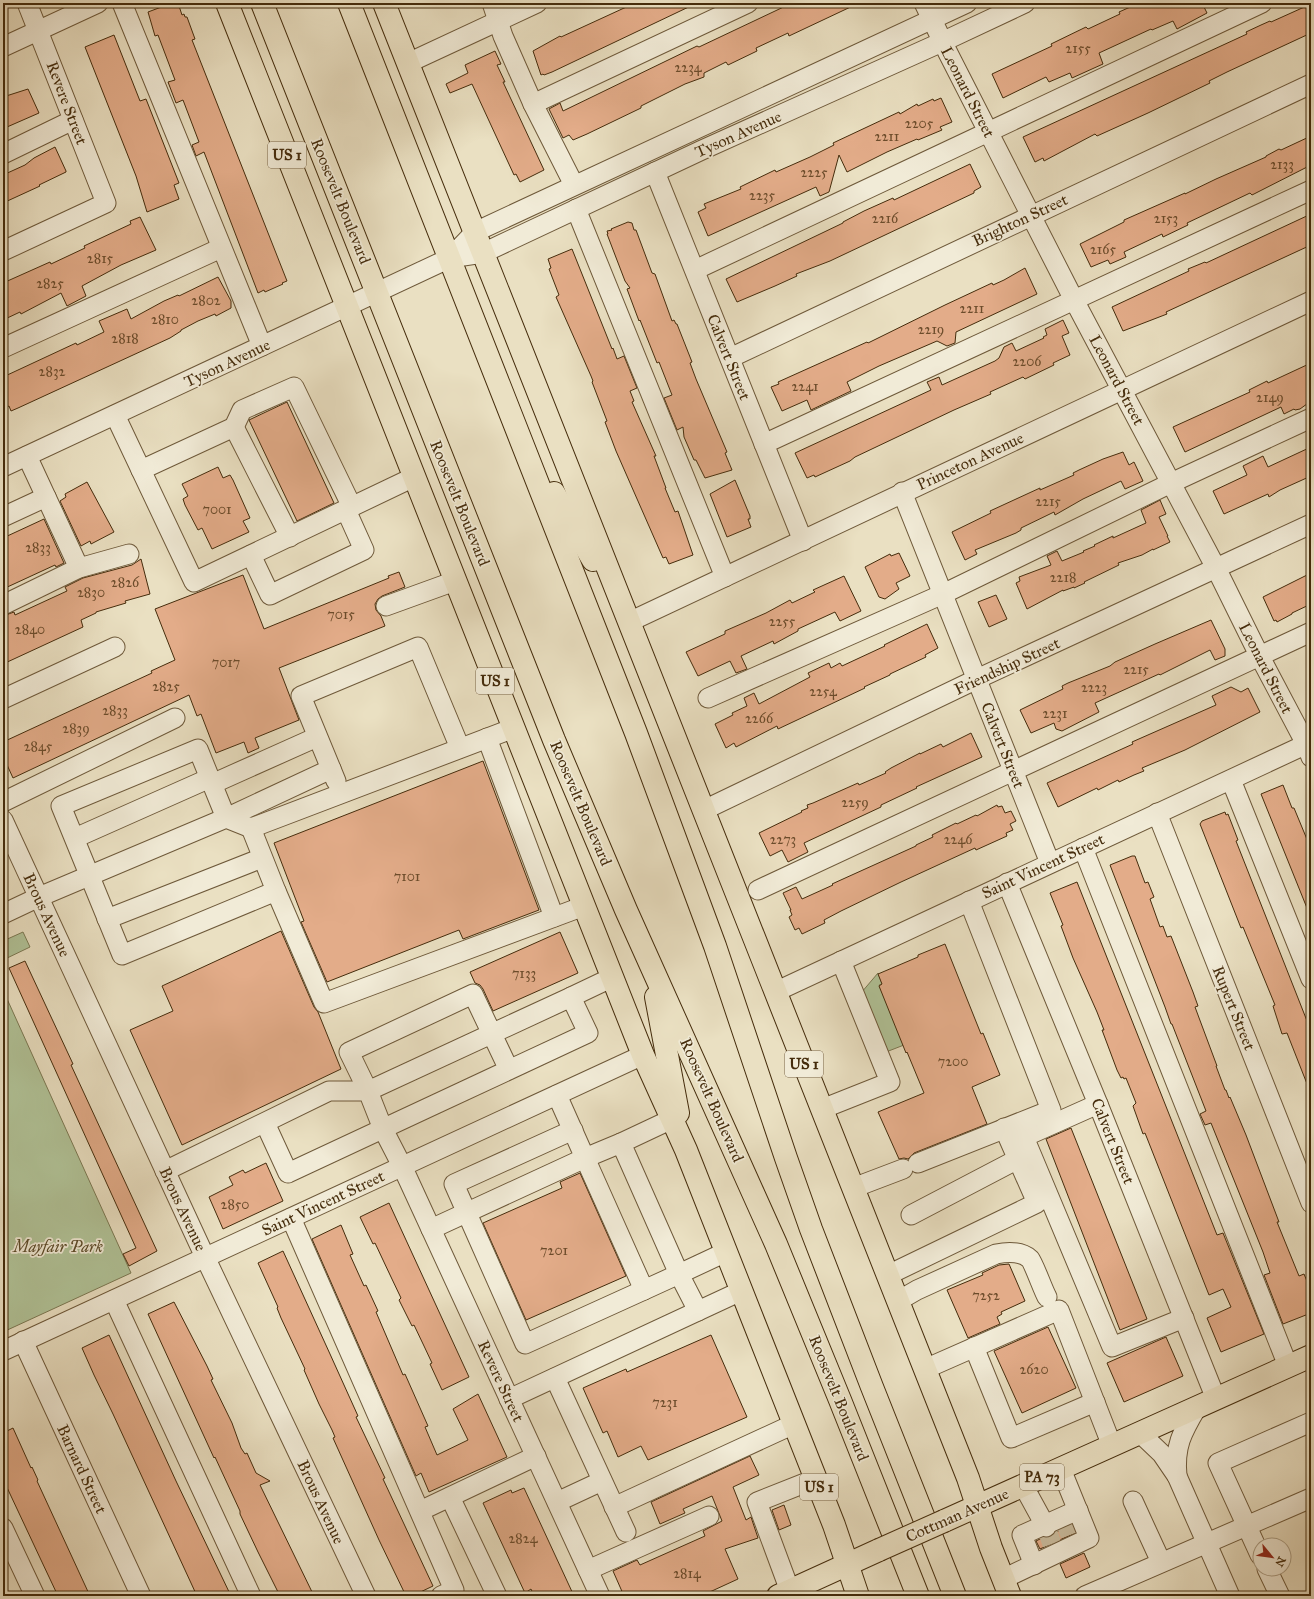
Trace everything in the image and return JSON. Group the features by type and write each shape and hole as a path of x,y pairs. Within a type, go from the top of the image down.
{"main road":[{"name":"Roosevelt Boulevard","path":"227,3 643,1055 686,1150 794,1424 858,1596"},
{"name":"Roosevelt Boulevard","path":"262,3 554,740 649,961 776,1244 918,1596"},
{"path":"349,3 675,835 715,946 786,1158 814,1236 955,1596"},
{"name":"US 1","path":"384,3 968,1478 1006,1588"},
{"path":"519,434 629,622"},
{"path":"649,961 686,1150"},
{"name":"Cottman Avenue","path":"784,1593 1311,1356"}],"street":[{"name":"Revere Street","path":"3,251 106,203 27,3"},
{"path":"3,47 98,3"},
{"path":"122,3 262,346"},
{"path":"492,3 503,36 533,104 574,185"},
{"path":"408,63 537,3"},
{"path":"533,104 748,3"},
{"name":"Tyson Avenue","path":"450,258 474,232 694,131 928,11 967,3"},
{"name":"Tyson Avenue","path":"3,467 450,258 483,253 702,150 1025,3"},
{"path":"694,270 1262,3"},
{"name":"Leonard Street","path":"928,11 942,42 1030,215 1309,748"},
{"name":"Brighton Street","path":"730,358 1030,215 1311,84"},
{"path":"3,154 73,120"},
{"path":"694,131 702,150"},
{"name":"Calvert Street","path":"655,172 803,541"},
{"path":"764,444 1311,190"},
{"path":"576,209 725,577"},
{"path":"3,348 221,248"},
{"name":"Princeton Avenue","path":"629,622 803,541 902,492 1311,301"},
{"path":"140,470 234,427 242,410 294,386 349,508 364,550 270,595 251,555"},
{"path":"115,415 194,582 414,477"},
{"path":"708,698 943,594 1171,483 1311,418"},
{"path":"234,427 290,537"},
{"path":"27,456 79,568"},
{"name":"Calvert Street","path":"902,492 1050,863"},
{"path":"3,517 46,497"},
{"name":"Friendship Street","path":"704,810 977,679 1311,524"},
{"path":"3,605 79,568 128,554"},
{"path":"386,606 455,581"},
{"path":"758,890 1311,632"},
{"path":"3,699 115,647"},
{"path":"341,794 301,696 418,647 460,748"},
{"path":"3,802 175,718"},
{"path":"276,891 122,955 61,806 198,749 226,818 250,828 514,728"},
{"path":"74,838 318,737"},
{"path":"487,738 554,917"},
{"name":"Saint Vincent Street","path":"775,992 1157,813 1231,780 1309,748"},
{"path":"3,914 90,875 226,818 331,769"},
{"path":"1231,780 1311,979"},
{"name":"Rupert Street","path":"1157,813 1311,1204"},
{"name":"Brous Avenue","path":"3,820 165,1172 366,1596"},
{"path":"250,828 324,1003 584,906"},
{"path":"1083,848 1288,1366"},
{"path":"107,919 262,858"},
{"name":"Calvert Street","path":"1007,883 1184,1318 1207,1403"},
{"path":"853,1188 1051,1110 969,901"},
{"path":"822,1109 890,1082 841,961"},
{"path":"165,1172 329,1091 368,1091 613,978"},
{"name":"Revere Street","path":"492,1034 473,994 349,1052 368,1091 383,1129 402,1166 600,1596"},
{"path":"265,1123 288,1173 588,1033 571,997"},
{"path":"492,1034 509,1070"},
{"name":"Saint Vincent Street","path":"3,1351 643,1055"},
{"path":"557,1095 644,1290"},
{"path":"1098,1104 1024,1137 1112,1347 1184,1318"},
{"path":"431,1229 672,1119"},
{"path":"888,1275 1037,1203 1004,1128"},
{"path":"573,1130 454,1184 525,1344 726,1252"},
{"path":"621,1143 679,1274 698,1311"},
{"path":"911,1216 1018,1159"},
{"path":"291,1218 454,1590 441,1596"},
{"path":"898,1301 917,1290 996,1254 1008,1251 1030,1260 1047,1297"},
{"path":"509,1399 741,1291"},
{"path":"114,1300 251,1596"},
{"path":"925,1369 1058,1310 1112,1446"},
{"name":"Barnard Street","path":"23,1341 141,1596"},
{"path":"974,1347 1011,1438 1095,1402"},
{"path":"555,1378 626,1532"},
{"path":"1177,1476 1176,1460 1178,1447 1185,1429 1207,1403"},
{"path":"1252,1538 1218,1463 1311,1422"},
{"path":"614,1507 794,1424"},
{"path":"1140,1433 1162,1454 1177,1476 1230,1596"},
{"path":"420,1510 536,1456"},
{"path":"1061,1468 1070,1525"},
{"path":"784,1593 757,1502 815,1479"},
{"path":"557,1502 602,1481"},
{"path":"1024,1485 1050,1537"},
{"path":"450,1497 497,1596"},
{"path":"1085,1596 1160,1562 1311,1498"},
{"path":"1133,1501 1160,1562"},
{"path":"588,1570 709,1516"},
{"path":"1006,1588 1034,1565 1050,1537 1070,1525"},
{"path":"1034,1565 1022,1535 1050,1537 1070,1525"},
{"path":"3,1528 35,1596"},
{"path":"1271,1577 1280,1596"}],"green space":[{"path":"23,932 30,947 3,960 3,941"},
{"path":"878,973 882,984 879,985 904,1045 886,1052 861,993"},
{"name":"Mayfair Park","path":"3,990 131,1273 3,1332"}],"building":[{"path":"172,3 178,3 182,15 184,14 185,17 187,17 195,39 192,40 287,281 265,292 264,290 258,293 204,152 196,156 192,145 199,142 183,100 176,103 168,82 175,80 158,35 155,36 148,12"},
{"path":"635,3 697,3 552,72 541,75 533,51 560,36 561,37"},
{"path":"792,3 859,3 789,36 788,33 756,48 757,51 728,65 726,62 704,73 704,77 685,84 641,106 641,108 587,134 573,140 569,135 563,138 549,109 560,103 563,111 697,46 699,47"},
{"path":"1146,3 1202,3 1207,13 1177,29 1173,21 1152,30 1151,29 1099,53 1103,64 1072,78 1070,73 1049,82 1046,77 1003,98 992,74 1052,46 1051,44 1086,27 1088,29 1120,14 1119,12 1137,4 1138,6"},
{"path":"1311,4 1311,33 1227,72 1209,81 1210,83 1148,113 1097,136 1095,134 1044,161 1043,158 1035,162 1023,137 1247,34 1246,32 1261,25"},
{"path":"114,35 140,101 146,99 179,183 174,185 179,199 147,212 136,176 85,47"},
{"path":"495,51 501,64 497,65 505,82 503,82 544,170 520,182 516,174 514,175 472,84 450,93 446,84 468,73 465,65"},
{"path":"28,89 39,113 7,127 3,119 3,97"},
{"path":"941,98 952,122 940,127 942,130 887,152 847,172 839,155 829,192 820,196 816,187 708,236 698,212 706,208 704,204 741,189 740,187 775,170 776,172 810,157 834,145 833,143 899,112 900,114 917,104 918,106 933,99 934,101"},
{"path":"1311,136 1311,165 1252,195 1250,193 1187,223 1188,225 1163,237 1162,234 1124,252 1126,257 1110,264 1108,260 1091,267 1080,244 1124,222 1124,220 1185,194 1266,157 1279,149 1281,150"},
{"path":"55,147 66,172 3,203 3,175 25,165 34,158"},
{"path":"970,164 981,187 974,191 974,193 830,261 796,274 797,276 737,302 726,279 843,223 864,211 893,198 894,200"},
{"path":"1311,214 1311,245 1166,312 1167,314 1123,331 1112,307 1189,271 1188,269 1205,262 1206,263"},
{"path":"140,217 156,250 121,265 82,286 86,296 67,306 61,293 21,314 20,312 3,320 3,283 50,262 51,264 85,248 84,246 131,224 130,221"},
{"path":"628,222 632,223 634,230 636,230 652,273 655,274 672,321 674,320 677,324 692,362 690,363 696,379 727,452 725,453 732,470 705,478 696,460 694,460 684,437 683,427 677,430 664,398 672,395 659,362 657,363 640,320 639,321 627,289 630,288 625,281 607,234 607,231"},
{"path":"572,249 612,349 613,348 617,359 624,356 637,388 630,391 634,401 632,402 656,456 654,456 675,512 678,511 693,555 669,564 666,557 663,558 616,451 605,422 607,421 592,382 593,381 556,297 559,295 549,269 551,268 548,259"},
{"path":"1025,268 1037,294 956,332 955,343 947,346 937,341 879,366 847,382 851,391 811,410 807,400 782,411 771,387 779,384 778,382 867,342 868,343 992,283 993,285 1004,280"},
{"path":"218,277 231,301 231,308 216,316 215,314 198,321 170,338 18,408 11,411 9,406 3,409 3,377 76,343 77,345 104,332 99,321 127,309 131,319 164,301 178,295 179,296"},
{"path":"1063,320 1069,333 1062,336 1070,355 1053,363 1054,365 1025,379 1023,377 990,392 991,394 855,457 850,461 815,477 814,475 807,478 795,453 931,390 927,382 939,377 942,385 995,361 999,358 1004,347 1012,343 1016,351 1044,338 1043,337 1047,335 1045,329"},
{"path":"1311,363 1311,401 1300,409 1294,409 1284,414 1281,407 1185,452 1173,427 1250,392 1249,390 1267,381 1268,383"},
{"path":"287,402 334,503 297,521 249,420"},
{"path":"1311,447 1311,476 1280,490 1269,497 1268,494 1224,514 1213,491 1247,475 1243,466 1263,456 1268,467"},
{"path":"1123,452 1129,465 1134,462 1143,481 1125,489 1121,481 1083,499 1055,515 1054,512 1021,528 1021,530 1016,533 975,550 977,554 965,560 952,532 991,513 990,511 1040,488 1040,490 1074,475 1073,473 1103,459"},
{"path":"218,467 223,478 230,475 233,480 250,518 243,521 249,532 212,549 202,528 198,530 185,505 183,499 188,496 182,484"},
{"path":"735,480 750,516 750,519 748,519 751,527 727,537 710,494"},
{"path":"87,482 114,532 91,544 90,541 81,546 60,501 66,497 65,494"},
{"path":"1160,500 1166,514 1159,517 1170,542 1142,555 1118,563 1119,565 1084,582 1085,583 1074,588 1063,590 1027,609 1016,583 1020,581 1019,577 1051,565 1047,556 1057,551 1062,561 1084,552 1083,551 1113,536 1113,538 1146,523 1141,510"},
{"path":"44,519 64,563 56,567 55,565 3,589 3,538"},
{"path":"899,553 910,576 896,583 899,589 885,599 879,597 865,567 890,554 891,556"},
{"path":"141,559 150,594 125,601 126,603 96,612 81,620 83,627 3,664 3,616 14,612 15,615 67,591 65,587 83,578 132,565"},
{"path":"399,572 405,587 382,596 375,604 376,610 381,616 385,626 279,668 299,720 255,738 259,748 248,753 244,742 216,753 201,714 197,716 189,695 13,778 3,756 3,742 152,673 151,671 175,660 155,609 243,575 264,629 389,578 388,576"},
{"path":"1311,573 1311,604 1277,622 1276,620 1274,621 1263,597"},
{"path":"844,576 861,611 840,621 835,612 798,629 798,631 774,644 773,641 741,656 747,669 736,673 730,661 698,676 686,652 725,634 725,631 766,613 790,600 792,603 815,592 813,590"},
{"path":"996,595 1007,619 989,627 978,602"},
{"path":"1211,620 1225,649 1225,656 1215,660 1210,650 1160,675 1159,674 1095,703 1099,712 1062,731 1056,729 1054,723 1031,733 1020,710 1063,689 1062,686 1068,683 1110,666 1115,662"},
{"path":"927,624 938,648 925,655 926,657 778,729 777,726 736,747 734,743 726,748 715,724 733,715 732,713 747,706 744,698 754,693 759,704 810,677 808,673 829,663 831,668 840,663 842,666"},
{"path":"1231,687 1241,692 1248,688 1260,712 1185,750 1142,768 1144,771 1119,782 1118,780 1098,790 1097,788 1058,807 1047,783 1133,744 1132,742 1216,705 1212,696"},
{"path":"971,733 982,757 916,787 917,788 881,805 881,807 804,843 808,852 788,862 782,850 770,856 759,833 802,812 801,811 808,808 807,805 858,783 859,785 886,773 885,772 891,768 920,753 941,744 943,747"},
{"path":"483,761 539,910 463,939 459,930 327,982 301,922 304,921 274,843"},
{"path":"1283,785 1311,849 1311,918 1261,794"},
{"path":"997,805 998,807 1002,806 1005,813 1011,811 1016,821 1010,824 1013,830 1006,833 1007,836 976,850 975,848 901,882 841,911 824,920 825,923 802,934 799,928 795,930 789,917 792,915 791,910 783,893 796,887 802,899 916,846 933,837 932,835 956,823 957,824 976,815 977,816"},
{"path":"1225,812 1226,815 1228,814 1238,840 1236,841 1311,1031 1311,1094 1287,1033 1282,1034 1273,1006 1275,1005 1243,927 1241,928 1200,824 1202,821"},
{"path":"1135,856 1145,883 1148,882 1154,897 1150,899 1160,927 1163,926 1167,937 1171,936 1198,1006 1195,1007 1216,1066 1225,1090 1229,1098 1230,1097 1246,1135 1279,1222 1277,1222 1299,1276 1304,1274 1311,1291 1311,1313 1283,1324 1264,1275 1270,1273 1263,1252 1211,1123 1205,1125 1200,1114 1206,1111 1110,865"},
{"path":"1077,882 1217,1235 1223,1233 1264,1334 1221,1352 1207,1318 1231,1307 1223,1289 1209,1295 1145,1133 1143,1134 1133,1106 1136,1103 1126,1078 1121,1078 1117,1070 1102,1030 1104,1030 1073,958 1061,926 1063,925 1050,893"},
{"path":"281,931 314,1007 318,1012 341,1069 182,1145 130,1030 173,1011 162,986"},
{"path":"560,932 578,973 493,1011 483,989 480,985 475,983 470,972"},
{"path":"945,944 981,1034 983,1033 1000,1075 972,1087 987,1124 914,1153 908,1159 899,1159 878,1112 924,1093 879,986 882,984 878,974"},
{"path":"25,961 73,1064 71,1065 157,1251 129,1266 123,1254 136,1248 9,968"},
{"path":"1071,1128 1147,1319 1120,1330 1046,1139"},
{"path":"266,1163 283,1201 223,1229 209,1197 233,1185 229,1177 243,1170 245,1173"},
{"path":"580,1173 626,1276 526,1320 483,1223 562,1188 560,1182"},
{"path":"389,1203 469,1377 442,1390 430,1364 432,1363 424,1346 414,1325 412,1326 399,1300 401,1298 375,1243 373,1244 360,1217"},
{"path":"341,1225 353,1254 350,1255 364,1286 366,1285 378,1311 376,1312 403,1375 405,1374 428,1426 425,1427 437,1455 468,1440 453,1409 478,1394 507,1457 429,1492 421,1473 416,1476 312,1239"},
{"path":"283,1251 358,1416 356,1417 385,1478 383,1479 433,1586 412,1596 406,1596 379,1540 333,1438 335,1437 332,1430 319,1404 258,1263"},
{"path":"1009,1264 1025,1301 1001,1312 1002,1314 997,1317 1000,1324 968,1338 947,1290 983,1275 982,1273 999,1265"},
{"path":"174,1302 213,1379 211,1380 232,1423 241,1448 245,1454 247,1453 256,1473 270,1481 260,1485 314,1596 280,1596 258,1552 148,1314"},
{"path":"1048,1327 1076,1388 1022,1413 994,1351"},
{"path":"109,1335 231,1596 197,1596 82,1348"},
{"path":"711,1335 747,1417 648,1460 641,1446 618,1457 607,1431 603,1433 583,1388 626,1369 627,1372"},
{"path":"1166,1337 1183,1376 1124,1402 1107,1363"},
{"path":"13,1428 90,1596 58,1596 3,1479 3,1433"},
{"path":"750,1456 759,1475 733,1487 746,1520 751,1517 758,1538 725,1549 738,1579 701,1596 624,1596 613,1571 637,1560 640,1565 705,1536 703,1531 722,1521 712,1496 683,1509 685,1513 660,1524 651,1502"},
{"path":"524,1488 574,1596 534,1596 531,1589 525,1593 483,1503 511,1490 512,1493"},
{"path":"784,1505 791,1525 779,1530 772,1510"},
{"path":"1072,1525 1075,1533 1040,1549 1036,1541 1044,1537 1051,1537 1056,1532"},
{"path":"1084,1553 1090,1567 1066,1578 1060,1564"}],"tunnel":[{"path":"1064,1519 1070,1535"},
{"path":"1046,1527 1052,1544"}]}
